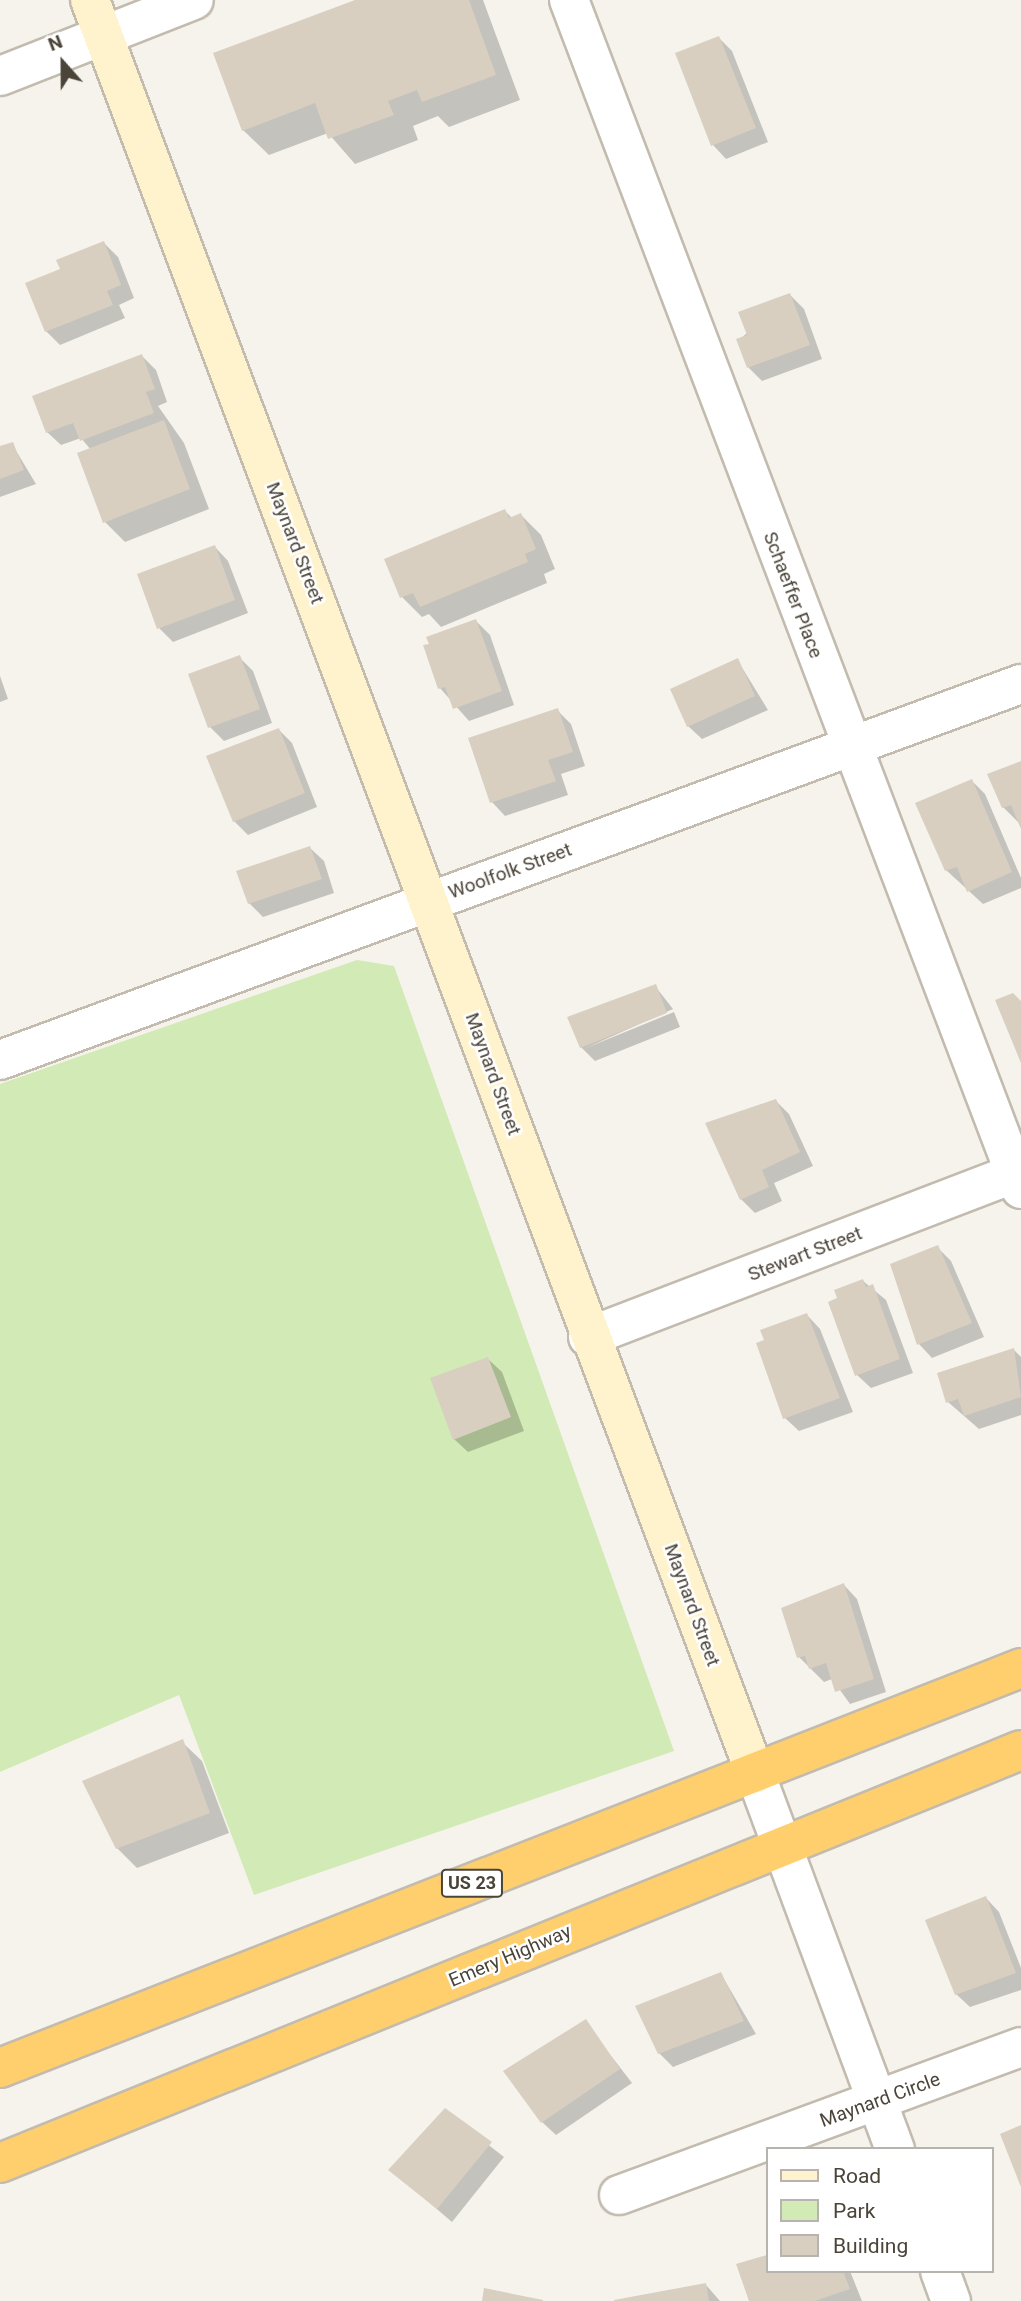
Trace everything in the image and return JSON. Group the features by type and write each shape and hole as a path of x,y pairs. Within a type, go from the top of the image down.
{"highway":[{"name":"US 23","path":"0,2068 1021,1668"},
{"name":"Emery Highway","path":"0,2163 782,1842 1021,1750"}],"street":[{"name":"Maynard Street","path":"90,0 430,900 588,1337 782,1842 894,2147"},
{"path":"0,76 194,0"},
{"name":"Schaeffer Place","path":"569,0 851,747 1019,1178"},
{"name":"Woolfolk Street","path":"0,1060 1021,684"},
{"name":"Stewart Street","path":"588,1337 1019,1178"},
{"name":"Maynard Circle","path":"620,2195 1021,2047"},
{"path":"941,2273 951,2301"}],"green space":[{"path":"357,960 394,966 674,1751 254,1895 179,1695 0,1772 0,1084"}],"building":[{"path":"355,0 469,0 496,75 422,102 417,90 388,101 394,115 328,139 315,103 242,131 213,53"},
{"path":"719,36 756,128 711,146 675,53"},
{"path":"104,241 121,285 107,291 113,305 45,332 25,283 60,269 56,260"},
{"path":"790,293 810,345 747,368 736,339 747,335 738,312"},
{"path":"142,354 155,389 146,392 154,413 80,441 73,423 46,433 32,396"},
{"path":"164,420 190,489 103,523 77,453"},
{"path":"13,442 24,470 0,479 0,446"},
{"path":"505,509 509,518 521,513 536,549 525,554 528,562 420,607 413,593 400,598 384,559"},
{"path":"215,545 235,600 157,629 137,574"},
{"path":"476,619 502,691 453,709 445,687 438,689 423,645 429,644 426,637"},
{"path":"240,655 260,709 208,728 188,674"},
{"path":"738,658 755,696 687,727 670,689"},
{"path":"558,708 573,752 548,760 556,781 490,803 468,738"},
{"path":"279,728 305,793 233,822 206,756"},
{"path":"1021,761 1021,829 1011,805 1002,808 987,774"},
{"path":"972,779 1012,872 967,892 957,867 945,871 915,803"},
{"path":"310,846 322,879 248,904 236,871"},
{"path":"656,984 667,1013 580,1048 567,1017"},
{"path":"1013,993 1021,1001 1021,1063 995,1000"},
{"path":"776,1099 800,1152 762,1170 769,1187 740,1200 705,1123"},
{"path":"938,1245 972,1323 917,1345 890,1264"},
{"path":"863,1279 866,1287 873,1284 900,1359 855,1376 828,1302 837,1298 834,1290"},
{"path":"807,1313 840,1398 783,1419 756,1343 764,1340 760,1330"},
{"path":"1014,1348 1021,1397 964,1416 958,1399 946,1403 937,1373"},
{"path":"488,1357 511,1417 453,1440 430,1378"},
{"path":"844,1583 874,1679 835,1692 826,1663 809,1669 805,1656 797,1658 781,1608"},
{"path":"183,1739 210,1813 116,1849 82,1781"},
{"path":"986,1896 1016,1973 955,1995 925,1920"},
{"path":"721,1972 744,2021 658,2054 635,2006"},
{"path":"586,2019 620,2069 541,2123 503,2071"},
{"path":"445,2108 492,2142 437,2209 388,2170"},
{"path":"1021,2125 1021,2187 1000,2134"},
{"path":"766,2255 766,2273 844,2273 850,2289 815,2301 749,2301 736,2264"},
{"path":"706,2283 709,2301 614,2301 614,2300"},
{"path":"484,2288 543,2300 543,2301 482,2301"}]}
